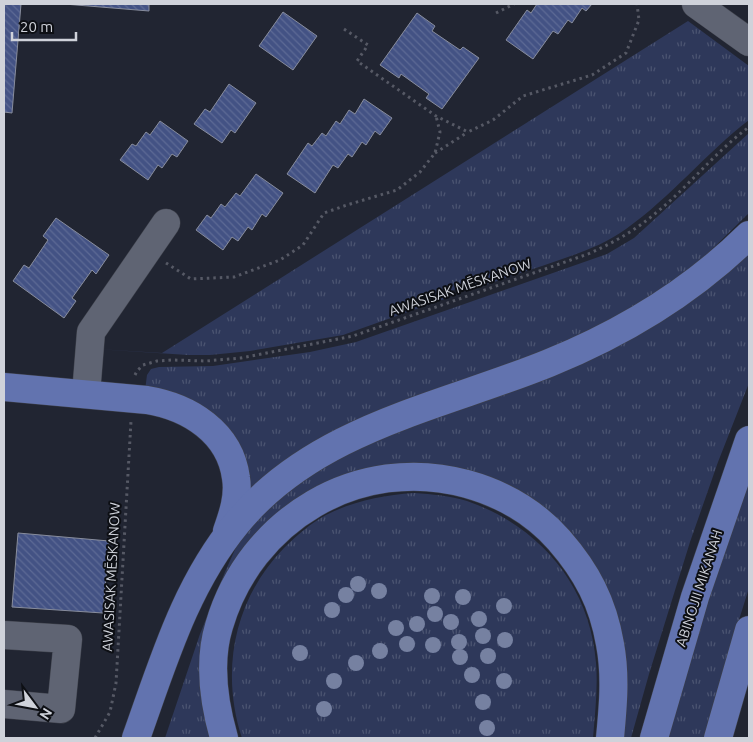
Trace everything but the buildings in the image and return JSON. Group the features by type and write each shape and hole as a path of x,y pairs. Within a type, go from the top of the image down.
{"main road":[{"path":"136,735 194,587 224,542 252,506 294,470 319,454 386,423 549,363 616,332 680,292 732,252 749,235"},
{"path":"4,387 147,400 168,404 192,414 217,434 230,456 236,478 234,509 224,542"},
{"name":"ABINOJII MIKANAH","path":"654,738 694,598 749,440"},
{"path":"224,738 215,705 214,654 218,628 239,579 256,554 274,534 296,515 316,502 338,491 360,484 404,476 454,480 480,487 528,511 549,528 566,547 583,570 597,596 611,645 614,679 610,738"},
{"path":"718,738 749,630"}],"lane":[{"path":"696,4 749,42"},
{"path":"86,394 91,332 166,223"},
{"path":"4,635 68,639 61,709 4,704"}],"path":[{"path":"496,14 514,4"},
{"path":"147,250 191,279 234,277 280,260 302,245 324,213 397,190 420,172 435,153 468,132 493,120 523,96 592,75 626,52 638,20 637,4"},
{"path":"344,29 368,45 358,61 436,116 468,132"},
{"path":"435,153 440,132 436,116"},
{"name":"AWASISAK MĒSKANOW","path":"137,371 143,365 157,361 206,361 241,358 353,336 588,254 610,245 658,212 714,157 749,127"},
{"name":"AWASISAK MĒSKANOW","path":"95,738 110,712 116,683 131,420"}],"green space":[{"path":"688,21 749,66 749,120 718,146 658,203 626,229 606,241 575,255 466,292 461,287 451,291 450,297 343,335 250,351 210,355 188,355 96,349 162,353"},
{"path":"749,133 749,213 701,260 646,303 584,339 358,421 321,438 283,463 249,492 240,459 145,391 147,375 151,369 159,367 213,366 310,352 356,342 607,254 634,238"},
{"path":"749,250 749,383 718,462 690,542 631,738 621,738 624,697 565,530 396,466 239,560 213,738 165,738 200,634 237,545 251,526 286,493 334,460"},
{"path":"749,480 749,588 726,661 705,738 668,738 706,608"},
{"path":"414,493 461,499 493,512 517,526 538,543 556,562 572,584 592,635 597,682 593,738 242,738 235,713 232,662 236,637 243,613 253,590 267,568 294,538 326,515 347,506 369,500 391,495"}]}
